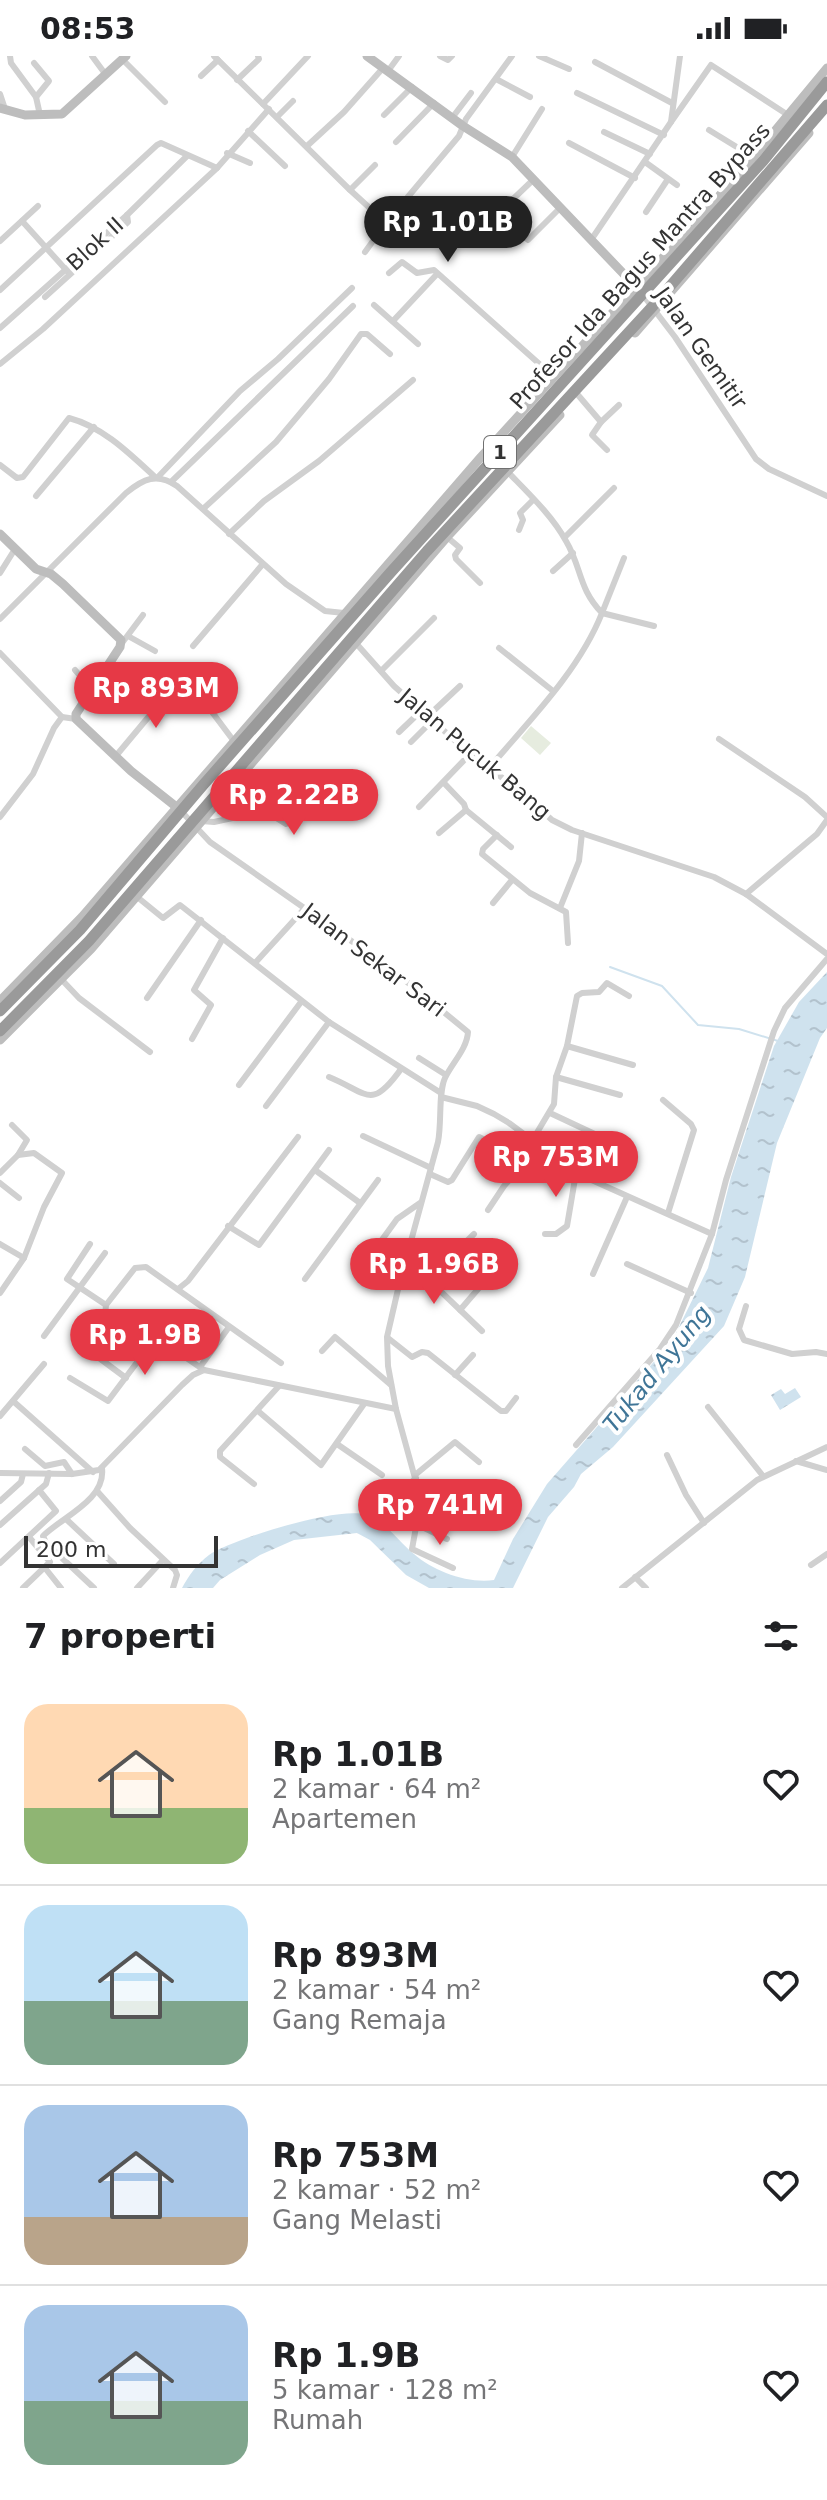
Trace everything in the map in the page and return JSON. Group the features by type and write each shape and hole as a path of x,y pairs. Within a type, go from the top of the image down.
{"highway":[{"name":"Profesor Ida Bagus Mantra Bypass","path":"0,1011 80,930 178,809 293,677 391,572 485,461 763,161 812,93 827,82"},
{"name":"Profesor Ida Bagus Mantra Bypass","path":"0,1031 82,949 197,823 354,641 403,579 506,470 577,385 654,309 827,105"},
{"path":"391,572 403,579"}],"street":[{"path":"10,56 11,63 36,97 40,115"},
{"path":"92,56 106,75"},
{"path":"237,80 259,59 258,56"},
{"path":"0,364 43,329 217,168 308,56"},
{"name":"Jalan Gemitir","path":"367,56 452,118 467,122 512,157 640,291 756,459 769,469 827,496"},
{"path":"307,146 399,56"},
{"path":"440,56 447,60 452,56"},
{"path":"365,252 459,136 510,58 500,56"},
{"path":"539,56 569,69"},
{"path":"671,122 680,56"},
{"path":"0,94 2,108 19,114 62,114 124,58 165,102"},
{"path":"201,76 216,58 407,242"},
{"path":"595,62 672,103"},
{"path":"34,63 49,81 36,97"},
{"path":"591,240 711,65 788,115"},
{"path":"0,1001 82,917 178,809 233,740 293,677 344,613 485,461 554,377 640,291 788,115 812,93 827,68"},
{"path":"496,79 530,97"},
{"path":"384,115 412,87"},
{"path":"452,118 471,93"},
{"path":"577,93 664,135"},
{"path":"673,94 686,101"},
{"path":"277,117 293,101"},
{"path":"396,142 434,103"},
{"path":"512,157 542,109"},
{"path":"354,641 506,470 578,395 827,112"},
{"path":"709,130 753,157"},
{"path":"248,131 285,166"},
{"path":"604,132 650,154"},
{"path":"0,290 157,145 161,143 217,168"},
{"path":"569,143 635,178"},
{"path":"227,153 250,163"},
{"name":"Blok II","path":"0,328 68,272 187,156"},
{"path":"645,162 677,185"},
{"path":"350,190 375,165"},
{"path":"511,201 534,179"},
{"path":"646,212 668,179"},
{"path":"0,241 38,206"},
{"path":"528,240 560,208"},
{"path":"22,221 68,272 45,297"},
{"path":"389,273 402,262 417,273 434,270 554,377"},
{"path":"393,321 437,274"},
{"path":"0,619 126,493 143,480 156,477 240,391 352,288"},
{"path":"374,305 418,344"},
{"path":"171,482 353,306"},
{"path":"203,509 276,442 329,379 361,334 367,334 390,354"},
{"path":"229,534 264,501 319,461 413,380"},
{"path":"578,395 601,422"},
{"path":"607,450 592,435 619,405"},
{"path":"0,465 20,479 67,418 94,427 156,477 171,482 262,565 325,611 344,613"},
{"path":"36,496 94,427"},
{"path":"506,470 565,537 584,591 602,613 654,626"},
{"path":"565,537 614,488"},
{"path":"519,530 523,520 520,513 533,500"},
{"path":"0,534 36,569 63,584 125,639 155,651"},
{"path":"447,537 460,548 456,559 480,583"},
{"path":"0,573 15,549"},
{"path":"553,571 573,553"},
{"path":"489,768 553,691 596,629 624,558"},
{"path":"193,646 262,565"},
{"path":"76,719 143,615"},
{"path":"381,671 434,618"},
{"name":"Jalan Pucuk Bang","path":"354,641 381,671 470,754 552,820 714,877 746,894 827,956"},
{"path":"499,648 553,691"},
{"path":"0,653 62,717 76,719 115,757 178,809"},
{"path":"75,670 90,694"},
{"path":"115,757 176,684"},
{"path":"411,742 460,686"},
{"path":"194,688 233,740"},
{"path":"399,732 422,710"},
{"path":"0,817 33,774 62,717"},
{"path":"719,739 805,797 827,819 817,834 746,894"},
{"path":"419,807 470,754"},
{"path":"444,783 466,810 511,847"},
{"path":"0,1040 62,980 197,823 265,811 286,824 306,801"},
{"name":"Jalan Sekar Sari","path":"178,809 197,823 210,842 390,968 468,1032 467,1041 446,1075 441,1095 441,1129 387,1337 396,1409 421,1500 413,1551 453,1568"},
{"path":"439,833 466,810"},
{"path":"560,908 579,861 582,833"},
{"path":"497,835 482,854 530,893 566,912 568,943"},
{"path":"493,903 512,880"},
{"path":"136,896 163,918 179,904 301,1002 441,1095 477,1106 509,1123 576,1173 712,1234"},
{"path":"255,963 305,908"},
{"path":"147,998 201,920"},
{"path":"192,1039 211,1005 194,990 223,938"},
{"path":"576,1445 670,1337 691,1293 712,1234 774,1031 785,1008 827,956"},
{"path":"62,980 79,998 150,1052"},
{"path":"532,1141 554,1104 556,1077 567,1046 578,994 599,992 607,983 629,996"},
{"path":"239,1085 301,1002"},
{"path":"266,1106 329,1022"},
{"path":"567,1046 633,1065"},
{"path":"419,1058 446,1075"},
{"path":"329,1077 362,1094 375,1095 387,1089 401,1069"},
{"path":"556,1077 620,1095"},
{"path":"663,1100 694,1130 668,1213"},
{"path":"550,1113 599,1136"},
{"path":"0,1173 18,1155 27,1140 12,1125"},
{"path":"363,1136 448,1182 479,1137 504,1150"},
{"path":"178,1289 188,1281 298,1137"},
{"path":"488,1210 504,1186 540,1146"},
{"path":"228,1226 259,1245 329,1150"},
{"path":"0,1293 24,1258 44,1207 62,1173 37,1154 18,1155"},
{"path":"315,1170 360,1203"},
{"path":"545,1234 556,1234 567,1226 576,1173"},
{"path":"305,1279 378,1180"},
{"path":"0,1183 19,1198"},
{"path":"593,1274 627,1197"},
{"path":"376,1248 397,1219 420,1203"},
{"path":"427,1280 474,1234"},
{"path":"0,1244 24,1258"},
{"path":"90,1244 68,1275 68,1282 106,1305"},
{"path":"44,1336 105,1253"},
{"path":"407,1259 482,1331"},
{"path":"460,1310 503,1260"},
{"path":"627,1264 691,1293"},
{"path":"281,1363 146,1267 138,1266 106,1305 104,1313 108,1319 156,1337 202,1368 396,1409"},
{"path":"746,1306 739,1329 744,1340 792,1354 827,1354"},
{"path":"108,1319 87,1349 126,1378"},
{"path":"0,1473 72,1474 102,1468 202,1368 229,1327"},
{"path":"70,1378 108,1401 156,1337"},
{"path":"322,1351 335,1337 391,1385"},
{"path":"387,1337 412,1357 422,1352 428,1353 503,1412 516,1398"},
{"path":"455,1375 473,1355"},
{"path":"0,1416 44,1364"},
{"path":"254,1484 219,1454 279,1386"},
{"path":"13,1401 93,1472"},
{"path":"258,1411 321,1465 364,1404"},
{"path":"708,1407 763,1476"},
{"path":"393,1486 400,1493 455,1442 479,1462"},
{"path":"337,1444 382,1475"},
{"path":"622,1588 763,1476 796,1461 826,1448 825,1468 796,1461"},
{"path":"25,1449 45,1466 64,1462 72,1474"},
{"path":"667,1455 686,1495 704,1523"},
{"path":"92,1587 43,1539 46,1532 97,1491 103,1479 102,1468"},
{"path":"0,1525 46,1484 49,1473"},
{"path":"0,1501 21,1482 23,1474"},
{"path":"0,1563 56,1511 39,1490"},
{"path":"97,1491 177,1573 173,1588"},
{"path":"421,1500 453,1523 472,1501"},
{"path":"66,1519 114,1564"},
{"path":"418,1525 447,1539"},
{"path":"23,1588 50,1562 29,1537"},
{"path":"811,1565 827,1554"},
{"path":"137,1588 163,1560"},
{"path":"45,1568 61,1588"},
{"path":"635,1577 646,1588"}],"shaded area":[{"path":"531,726 551,743 540,755 521,738"}],"water":[{"name":"Tukad Ayung","path":"827,972 827,1028 820,1038 777,1143 745,1277 724,1326 613,1447 581,1474 548,1517 513,1588 429,1588 406,1575 370,1540 357,1533 294,1540 260,1555 220,1580 213,1588 182,1588 201,1562 221,1548 287,1525 354,1513 380,1522 414,1554 441,1571 473,1580 494,1580 513,1539 547,1484 672,1341 708,1268 731,1177 774,1046 799,1002"},
{"path":"795,1388 801,1397 780,1410 771,1395 781,1389 785,1394"}],"waterway":[{"path":"610,967 662,986 698,1025 739,1029 778,1041"}]}
